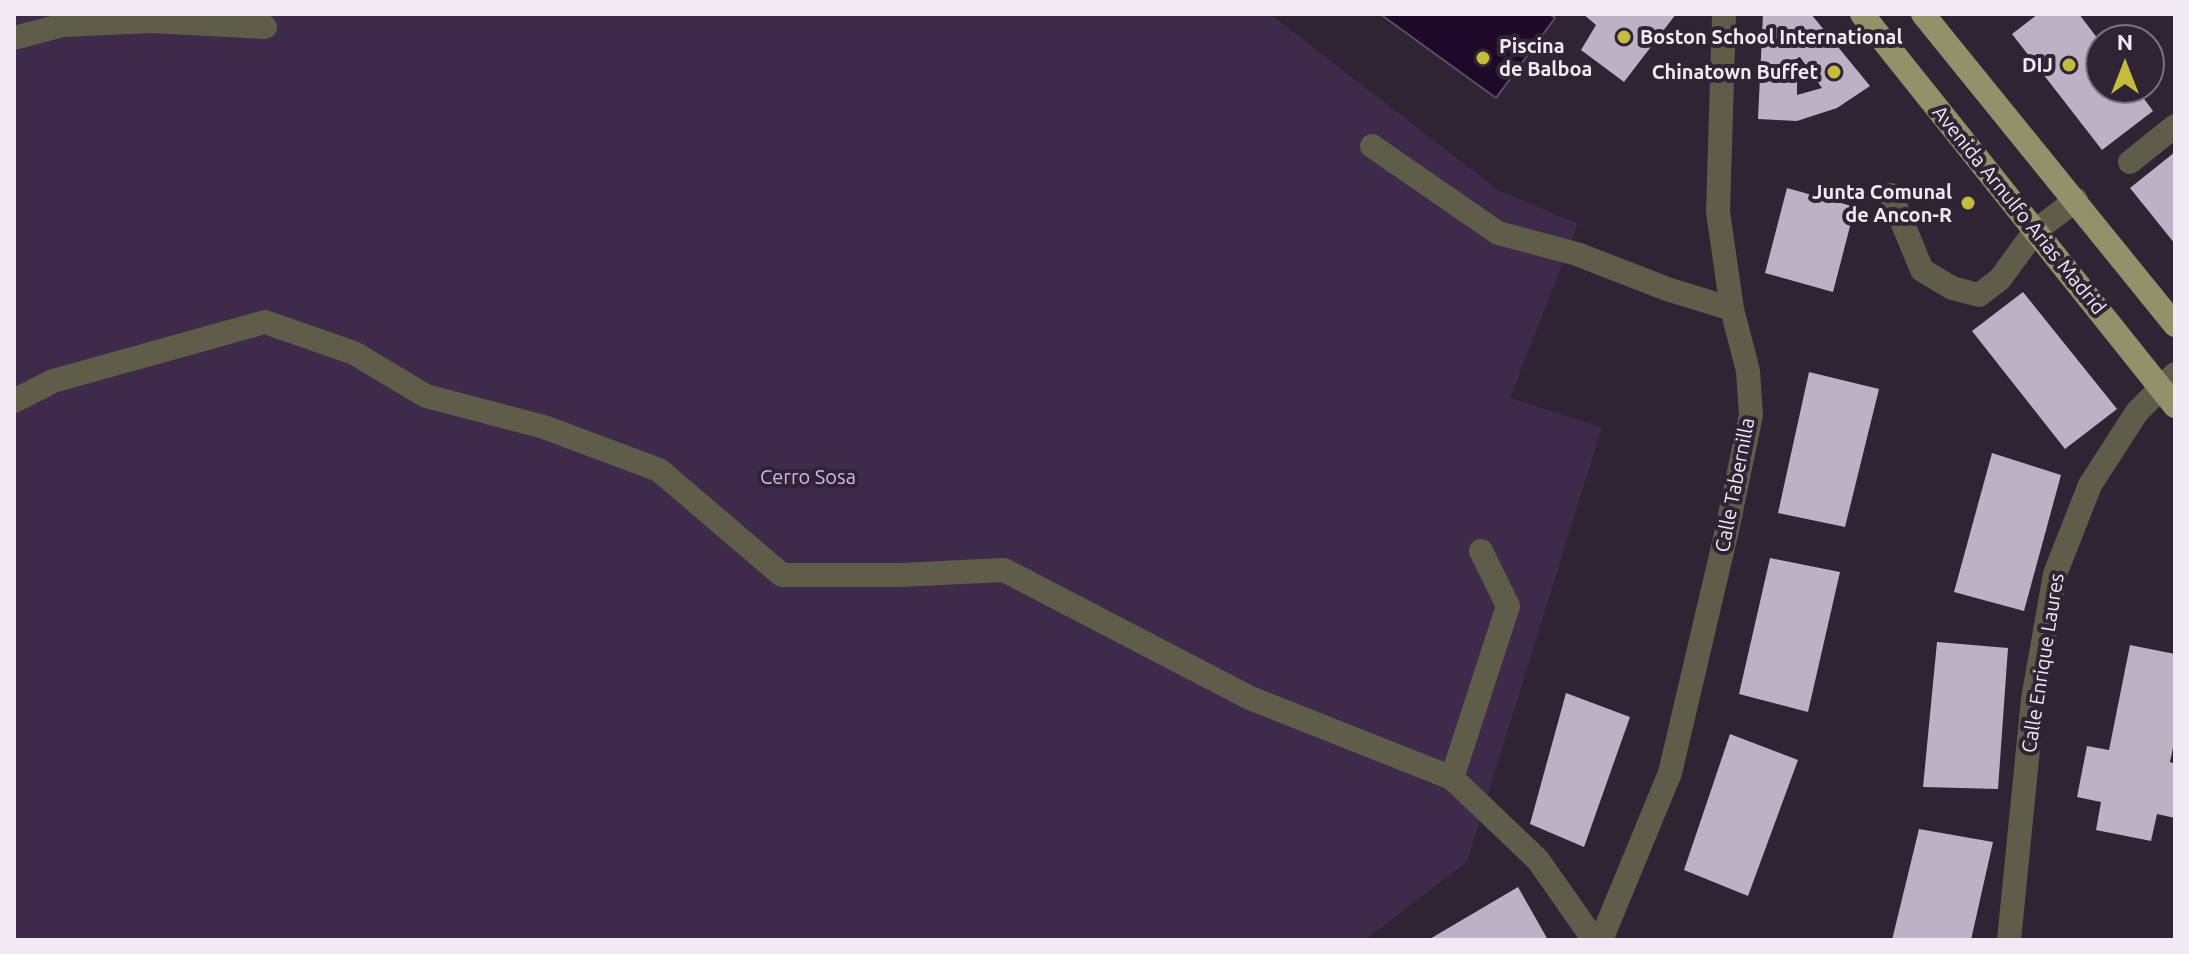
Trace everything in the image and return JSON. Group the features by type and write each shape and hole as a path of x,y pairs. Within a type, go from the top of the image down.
{"main road":[{"name":"Avenida Arnulfo Arias Madrid","path":"1862,14 2035,231 2167,380 2175,406"},
{"path":"1923,14 2175,325"}],"street":[{"name":"Calle Tabernilla","path":"1601,940 1670,773 1751,415 1748,371 1732,309 1718,212 1724,14"},
{"path":"14,38 63,25 152,21 265,27"},
{"path":"2130,162 2175,126"},
{"path":"1372,146 1498,233 1577,254 1667,289 1732,309"},
{"path":"1891,195 1922,270 1952,288 1979,295 2000,279 2035,231 2076,200"},
{"path":"14,401 53,381 265,322 354,353 426,396 544,427 659,470 782,575 900,575 1004,570 1250,698 1452,778 1538,860 1594,940"},
{"name":"Calle Enrique Laures","path":"2009,940 2033,699 2055,574 2090,485 2137,412 2167,380"},
{"path":"1452,778 1508,606 1481,551"}],"green space":[{"name":"Cerro Sosa","path":"14,14 1270,14 1498,190 1578,224 1510,398 1602,427 1467,862 1365,940 14,940"}],"shaded area":[{"name":"Piscina de Balboa","path":"1380,14 1550,14 1555,18 1496,98"}],"building":[{"name":"Boston School International","path":"1583,14 1676,14 1624,82 1581,50 1596,25"},
{"name":"Chinatown Buffet","path":"1763,14 1811,14 1870,86 1837,108 1797,121 1758,119","holes":["1800,57 1822,88 1797,95 1797,58"]},
{"name":"DIJ","path":"2038,14 2079,14 2087,24 2085,104 2148,104 2153,111 2102,150 2012,34"},
{"path":"2175,152 2175,244 2130,188"},
{"path":"1787,188 1855,207 1833,292 1765,273"},
{"path":"2023,292 2117,409 2065,449 1972,331"},
{"path":"1809,372 1879,389 1845,527 1778,513"},
{"path":"1992,453 2061,475 2024,611 1954,592"},
{"path":"1770,558 1840,572 1808,712 1739,694"},
{"path":"1937,642 2008,648 1998,789 1923,787"},
{"path":"2130,645 2175,654 2175,738 2170,762 2175,764 2175,818 2157,814 2151,841 2096,830 2101,802 2077,797 2087,746 2109,750"},
{"path":"1566,693 1630,717 1584,847 1530,824"},
{"path":"1730,734 1798,760 1748,896 1684,870"},
{"path":"1919,829 1993,842 1971,940 1892,940"},
{"path":"1518,887 1548,940 1428,940"}],"place":[{"name":"Boston School International","path":"1624,37"},
{"name":"Piscina de Balboa","path":"1483,58"},
{"name":"DIJ","path":"2069,65"},
{"name":"Chinatown Buffet","path":"1834,72"},
{"name":"Junta Comunal de Ancon-R","path":"1968,203"}]}
